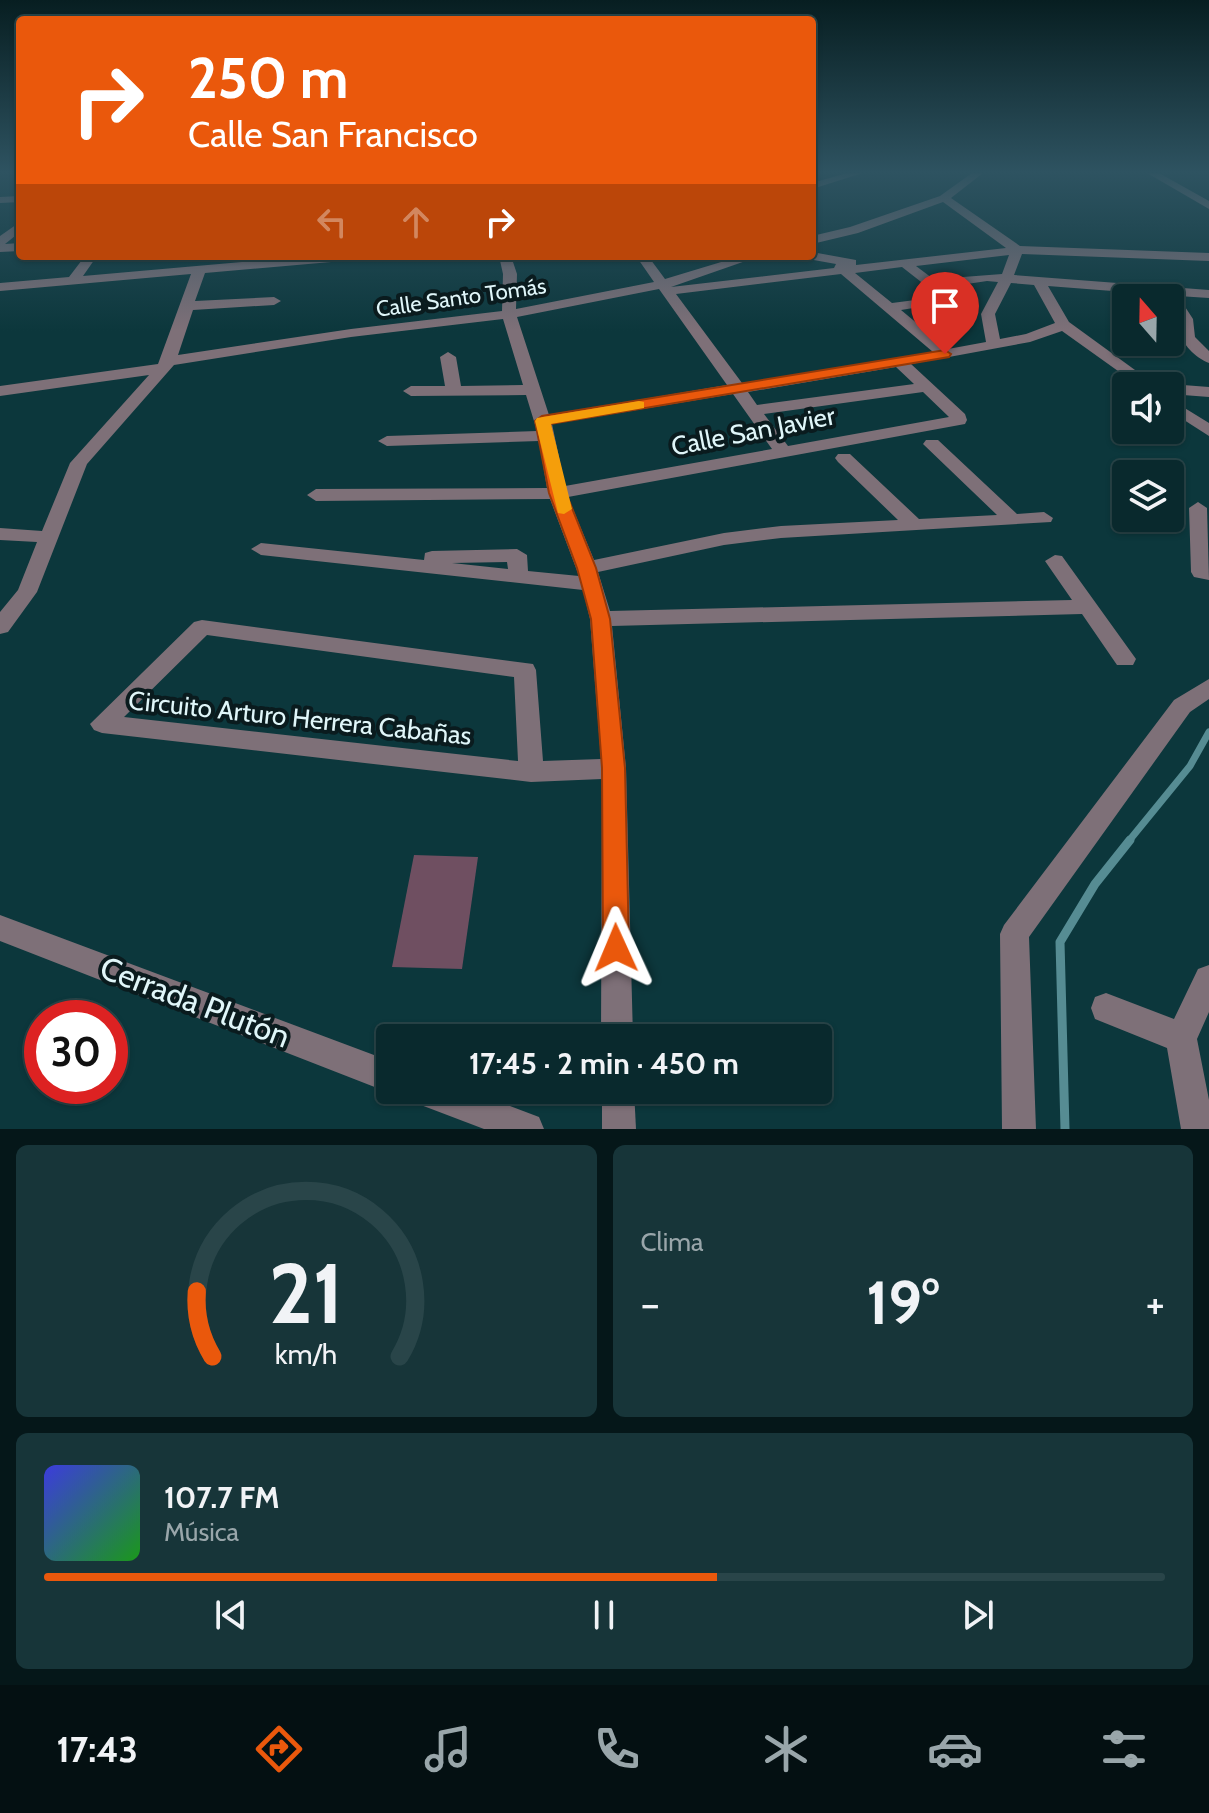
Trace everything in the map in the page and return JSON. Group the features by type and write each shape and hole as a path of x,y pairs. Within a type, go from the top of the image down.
{"street":[{"path":"819,238 868,226"},
{"path":"983,226 1017,250"},
{"path":"0,242 16,228"},
{"path":"665,287 1017,250 1058,249 1209,257"},
{"path":"994,344 988,314 1017,250"},
{"path":"816,257 871,267"},
{"path":"74,279 88,260"},
{"path":"0,287 210,265 290,260"},
{"path":"506,260 510,274 509,314 544,428 557,493 601,619 614,768 617,1024"},
{"path":"645,260 784,453"},
{"name":"Calle Santo Tomás","path":"0,391 351,333 509,314 665,287 743,260"},
{"path":"832,260 945,354"},
{"path":"905,263 941,291"},
{"path":"1,625 27,592 79,463 166,365 188,306 210,265"},
{"path":"890,308 927,302 939,298 941,291 963,281 987,277 1112,288"},
{"path":"1040,283 1063,325 1131,372"},
{"path":"1184,292 1209,294"},
{"path":"188,306 274,301"},
{"path":"387,441 544,428 739,388 1030,338 1063,325"},
{"path":"1184,331 1191,344 1209,358"},
{"path":"1030,338 1099,348"},
{"path":"1191,344 1209,343"},
{"path":"448,357 454,391"},
{"path":"900,362 926,387"},
{"path":"754,410 926,387"},
{"name":"Calle San Javier","path":"316,495 557,493 959,420 926,387"},
{"path":"411,391 533,390"},
{"path":"1184,390 1209,392"},
{"path":"1184,414 1209,431"},
{"path":"932,444 1013,520"},
{"path":"844,458 915,526"},
{"path":"1198,508 1201,572 1209,573"},
{"path":"261,549 518,577 588,576 724,539 781,532 1044,518"},
{"path":"0,534 48,537"},
{"path":"358,559 517,555 518,577"},
{"path":"1055,561 1125,659"},
{"path":"601,619 1088,607"},
{"name":"Circuito Arturo Herrera Cabañas","path":"531,772 525,670 202,627 102,724 531,772 614,768"},
{"path":"1019,1129 1014,934 1108,802 1182,706 1209,687"},
{"name":"Cerrada Plutón","path":"0,928 376,1072"},
{"path":"1198,1129 1181,1038 1209,979"},
{"path":"1106,1008 1181,1038"},
{"path":"462,1104 527,1129"},
{"path":"618,1104 619,1129"}],"shaded area":[{"path":"414,855 478,857 462,969 392,967"}],"waterway":[{"path":"1128,842 1190,766 1209,732"},
{"path":"1065,1129 1060,942 1095,884 1130,840"}],"slow traffic":[{"path":"564,509 557,493 542,421 639,405"}],"route":[{"path":"616,948 614,768 601,619 587,568 557,493 542,421 945,354"}]}
